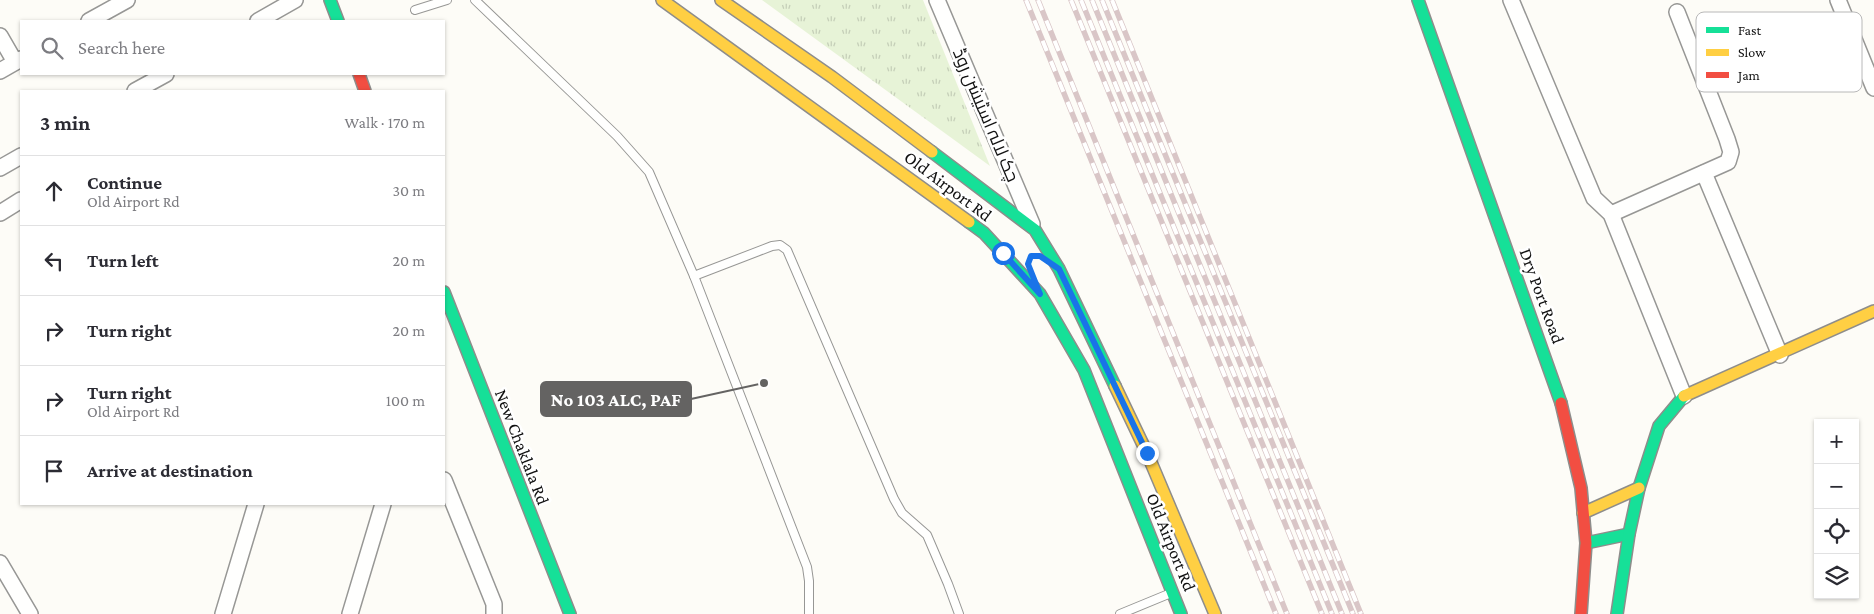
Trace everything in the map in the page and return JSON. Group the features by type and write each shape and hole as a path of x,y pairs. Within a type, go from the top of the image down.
{"main road":[{"path":"330,0 338,20"},
{"name":"Old Airport Rd","path":"662,0 961,216 1003,253 1040,294 1084,370 1181,614"},
{"name":"Old Airport Rd","path":"720,0 832,77 1035,230 1059,269 1147,453 1215,614"},
{"name":"Dry Port Road","path":"1418,0 1458,118 1555,381 1572,443 1581,488 1586,543 1581,614"},
{"path":"359,75 365,90"},
{"path":"961,216 977,223 997,224 1002,211 991,196"},
{"path":"1040,256 1059,269"},
{"path":"1028,264 1040,294"},
{"name":"New Chaklala Rd","path":"445,298 448,314 570,614"},
{"path":"1617,614 1629,534 1658,426 1684,396 1874,312"},
{"path":"1583,512 1640,488"},
{"path":"1586,543 1629,534"}],"street":[{"path":"91,20 127,0"},
{"path":"260,20 295,0"},
{"name":"چک لالہ اسٹیشن روڈ","path":"937,0 1035,230"},
{"path":"1511,0 1594,198 1611,214 1684,396"},
{"path":"1838,0 1843,12"},
{"path":"1677,12 1696,61"},
{"path":"0,36 18,61 0,71"},
{"path":"1862,59 1874,88"},
{"path":"137,90 164,75"},
{"path":"1611,214 1728,162 1731,152 1708,92"},
{"path":"0,168 20,157"},
{"path":"1704,173 1780,354"},
{"path":"0,213 20,201"},
{"path":"445,482 494,604 494,614"},
{"path":"223,614 256,505"},
{"path":"350,614 383,505"},
{"path":"0,563 30,614"}],"lane":[{"path":"415,10 448,0"},
{"path":"476,0 617,136 649,172 694,276 807,567 809,614"},
{"path":"694,276 772,246 780,245 787,250 894,499 902,513 927,535 948,584 958,614"},
{"path":"1120,614 1138,611 1172,593"}],"green space":[{"path":"762,0 923,0 990,166"}],"railway":[{"path":"1026,0 1276,614"},
{"path":"1038,0 1287,614"},
{"path":"1071,0 1322,614"},
{"path":"1081,0 1332,614"},
{"path":"1092,0 1342,614"},
{"path":"1102,0 1353,614"},
{"path":"1112,0 1361,614"}],"traffic: fast":[{"path":"330,0 338,20"},
{"path":"1418,0 1561,403"},
{"path":"932,152 1035,230 1059,269 1115,386"},
{"path":"969,222 984,233 1040,294 1084,370 1181,614"},
{"path":"445,295 570,614"},
{"path":"1617,614 1629,534 1639,488 1659,426 1684,396"},
{"path":"1586,543 1629,534"}],"traffic: slow":[{"path":"662,0 969,222"},
{"path":"721,0 832,77 932,152"},
{"path":"1684,396 1874,311"},
{"path":"1115,386 1147,453 1215,614"},
{"path":"1583,513 1639,488"}],"traffic: jam":[{"path":"359,75 365,90"},
{"path":"1561,403 1581,488 1586,543 1581,614"}],"place":[{"name":"No 103 ALC, PAF","path":"764,383"}],"route":[{"path":"1003,253 1040,294 1028,264 1031,256 1040,256 1048,259 1059,269 1147,453"}]}
